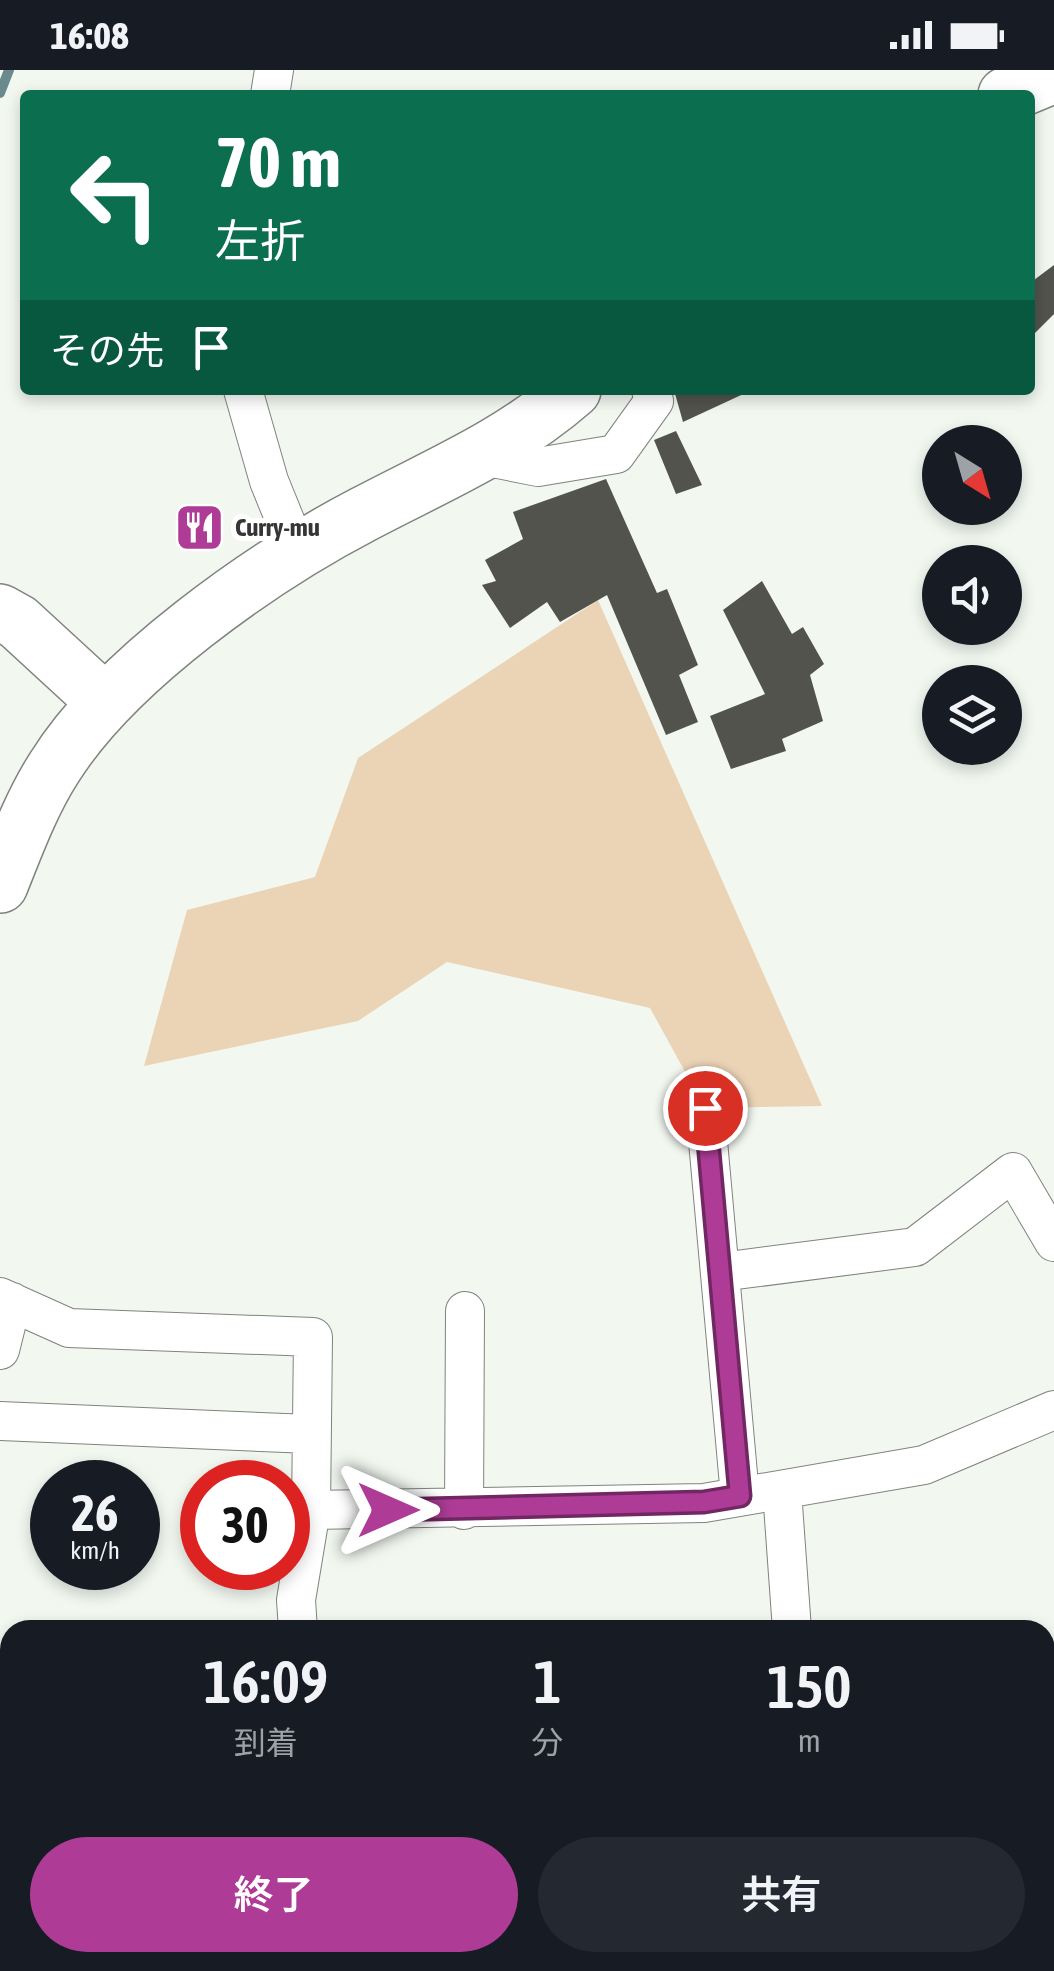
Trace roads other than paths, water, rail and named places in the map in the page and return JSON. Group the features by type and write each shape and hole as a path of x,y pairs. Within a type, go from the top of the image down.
{"main road":[{"path":"1018,90 1054,75"},
{"path":"0,886 55,766 105,702 297,550 483,456 566,395"},
{"path":"0,612 18,622 105,702"}],"street":[{"path":"244,395 268,481 297,550"},
{"path":"483,456 538,468 616,454 654,401 652,395"},
{"path":"705,1108 740,1496"},
{"path":"721,1272 915,1247 1013,1172 1054,1242"},
{"path":"0,1350 6,1299 69,1328 313,1337 312,1510 296,1600 297,1620"},
{"path":"464,1510 466,1311"},
{"path":"312,1510 464,1510 704,1502 924,1465 1054,1410"},
{"path":"0,1421 310,1434"},
{"path":"782,1491 791,1620"}],"waterway":[{"path":"0,93 9,70"}],"place":[{"name":"Curry-mu","path":"200,527"}]}
